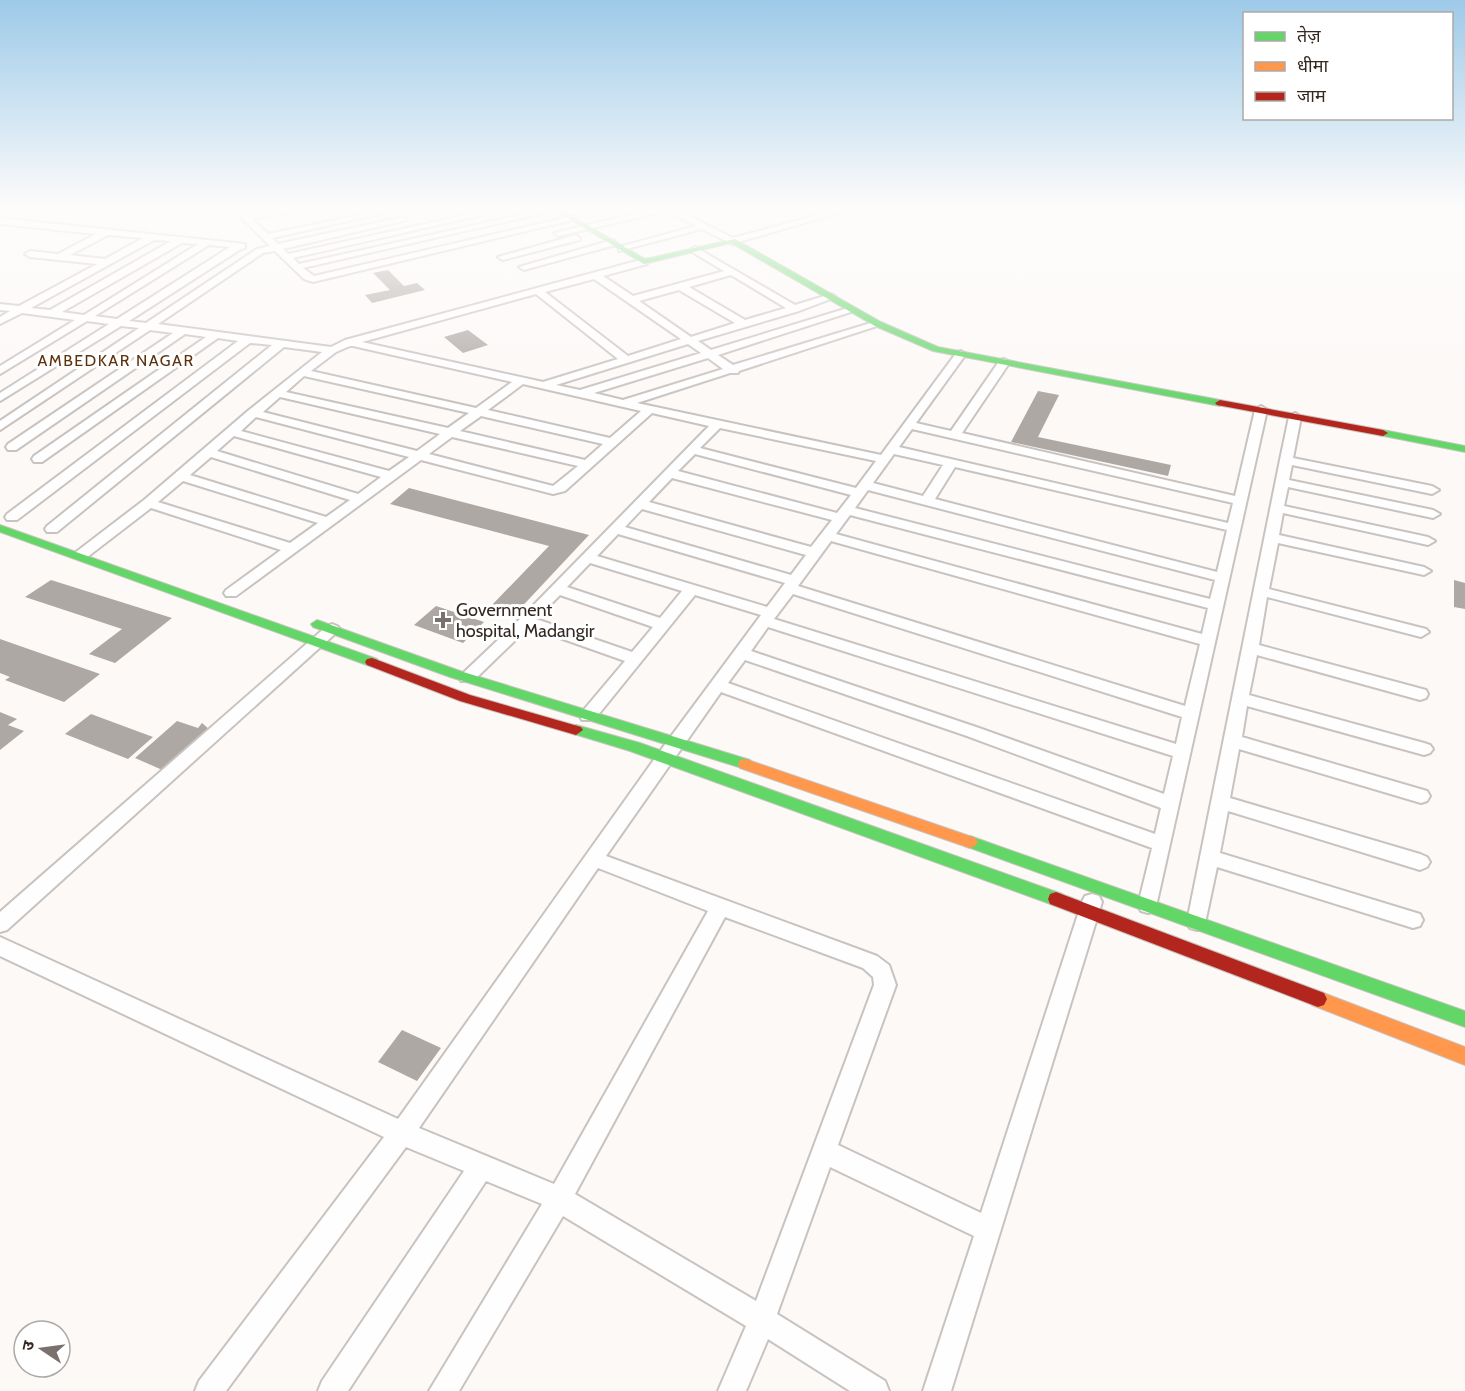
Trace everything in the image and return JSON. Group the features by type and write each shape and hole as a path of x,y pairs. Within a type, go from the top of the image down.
{"street":[{"path":"0,321 85,274"},
{"path":"51,314 121,274"},
{"path":"0,371 157,274"},
{"path":"0,398 196,274"},
{"path":"0,426 148,326 230,274"},
{"path":"304,274 314,279 335,274"},
{"path":"81,555 149,503 302,372 332,350 349,342 599,274"},
{"path":"631,300 725,274"},
{"path":"735,274 795,309"},
{"path":"790,274 878,324 919,343 961,354 1465,449"},
{"path":"595,275 734,371"},
{"path":"680,286 744,324"},
{"path":"537,290 626,360"},
{"path":"543,385 831,297"},
{"path":"0,307 332,350"},
{"path":"582,394 852,310"},
{"path":"624,403 734,371 878,324"},
{"path":"12,447 182,331"},
{"path":"38,459 216,335"},
{"path":"6,515 248,339"},
{"path":"349,342 717,424 951,463 1234,528"},
{"path":"52,530 282,344"},
{"path":"209,1391 402,1134 671,749 961,354"},
{"path":"955,434 1004,362"},
{"path":"302,372 612,442"},
{"path":"231,593 522,380"},
{"path":"277,393 587,464"},
{"path":"254,413 553,490 560,488 650,409"},
{"path":"1148,904 1260,410"},
{"path":"1197,922 1295,417"},
{"path":"467,677 526,621 717,424"},
{"path":"909,425 1240,501"},
{"path":"232,432 392,476"},
{"path":"692,450 862,489 927,501 1222,578"},
{"path":"208,453 362,498"},
{"path":"1286,460 1431,490"},
{"path":"927,501 951,463"},
{"path":"670,472 1216,605"},
{"path":"180,476 329,522"},
{"path":"1282,482 1433,514"},
{"path":"149,503 293,549"},
{"path":"640,504 816,553"},
{"path":"1277,508 1428,541"},
{"path":"6,515 115,551"},
{"path":"0,528 81,555 465,698 671,749 1096,886 1465,1019"},
{"path":"616,529 1192,714"},
{"path":"828,536 1208,641"},
{"path":"1271,537 1424,572"},
{"path":"587,558 693,588 768,617 1183,753"},
{"path":"588,716 693,588"},
{"path":"557,589 664,625"},
{"path":"1260,591 1421,632"},
{"path":"298,617 467,677 588,716 1465,1056"},
{"path":"526,621 636,659"},
{"path":"0,924 332,629"},
{"path":"1249,648 1420,694"},
{"path":"741,653 973,732 1171,804"},
{"path":"718,685 1162,844"},
{"path":"1239,698 1424,749"},
{"path":"1231,740 1421,796"},
{"path":"1220,802 1420,862"},
{"path":"1209,857 1413,920"},
{"path":"594,859 870,962 879,967 884,975 885,985 762,1320 732,1391"},
{"path":"937,1391 1096,886"},
{"path":"447,1390 559,1198 720,907"},
{"path":"0,946 402,1134 559,1198 762,1320 874,1391"},
{"path":"824,1151 989,1230"},
{"path":"332,1391 481,1167"}],"building":[{"path":"374,274 392,274 404,286 417,283 425,290 372,303 365,295 390,290"},
{"path":"468,330 488,345 463,353 444,337"},
{"path":"1038,391 1059,395 1038,437 1171,465 1168,476 1011,442"},
{"path":"409,488 589,535 515,614 490,607 549,546 390,504"},
{"path":"51,580 172,618 115,663 89,654 122,629 25,597"},
{"path":"1454,580 1465,583 1465,609 1454,607"},
{"path":"436,606 484,622 463,643 414,625"},
{"path":"0,639 100,674 64,702 5,680 10,677 0,673"},
{"path":"0,712 17,719 8,725 24,731 0,750"},
{"path":"91,714 153,737 128,759 65,734"},
{"path":"177,721 198,728 202,723 210,730 167,772 135,758"},
{"path":"402,1030 441,1048 417,1081 378,1062"}],"traffic: fast":[{"path":"790,274 878,324 936,349 1220,403"},
{"path":"1383,433 1465,449"},
{"path":"0,528 372,662"},
{"path":"317,624 455,674 745,764"},
{"path":"576,730 635,747 1056,899"},
{"path":"970,842 1465,1019"}],"traffic: slow":[{"path":"745,764 970,842"},
{"path":"1318,999 1465,1056"}],"traffic: jam":[{"path":"1220,403 1383,433"},
{"path":"372,662 465,698 576,730"},
{"path":"1056,899 1318,999"}],"place":[{"name":"Government hospital, Madangir","path":"443,620"}],"district":[{"name":"AMBEDKAR NAGAR","path":"116,360"}]}
